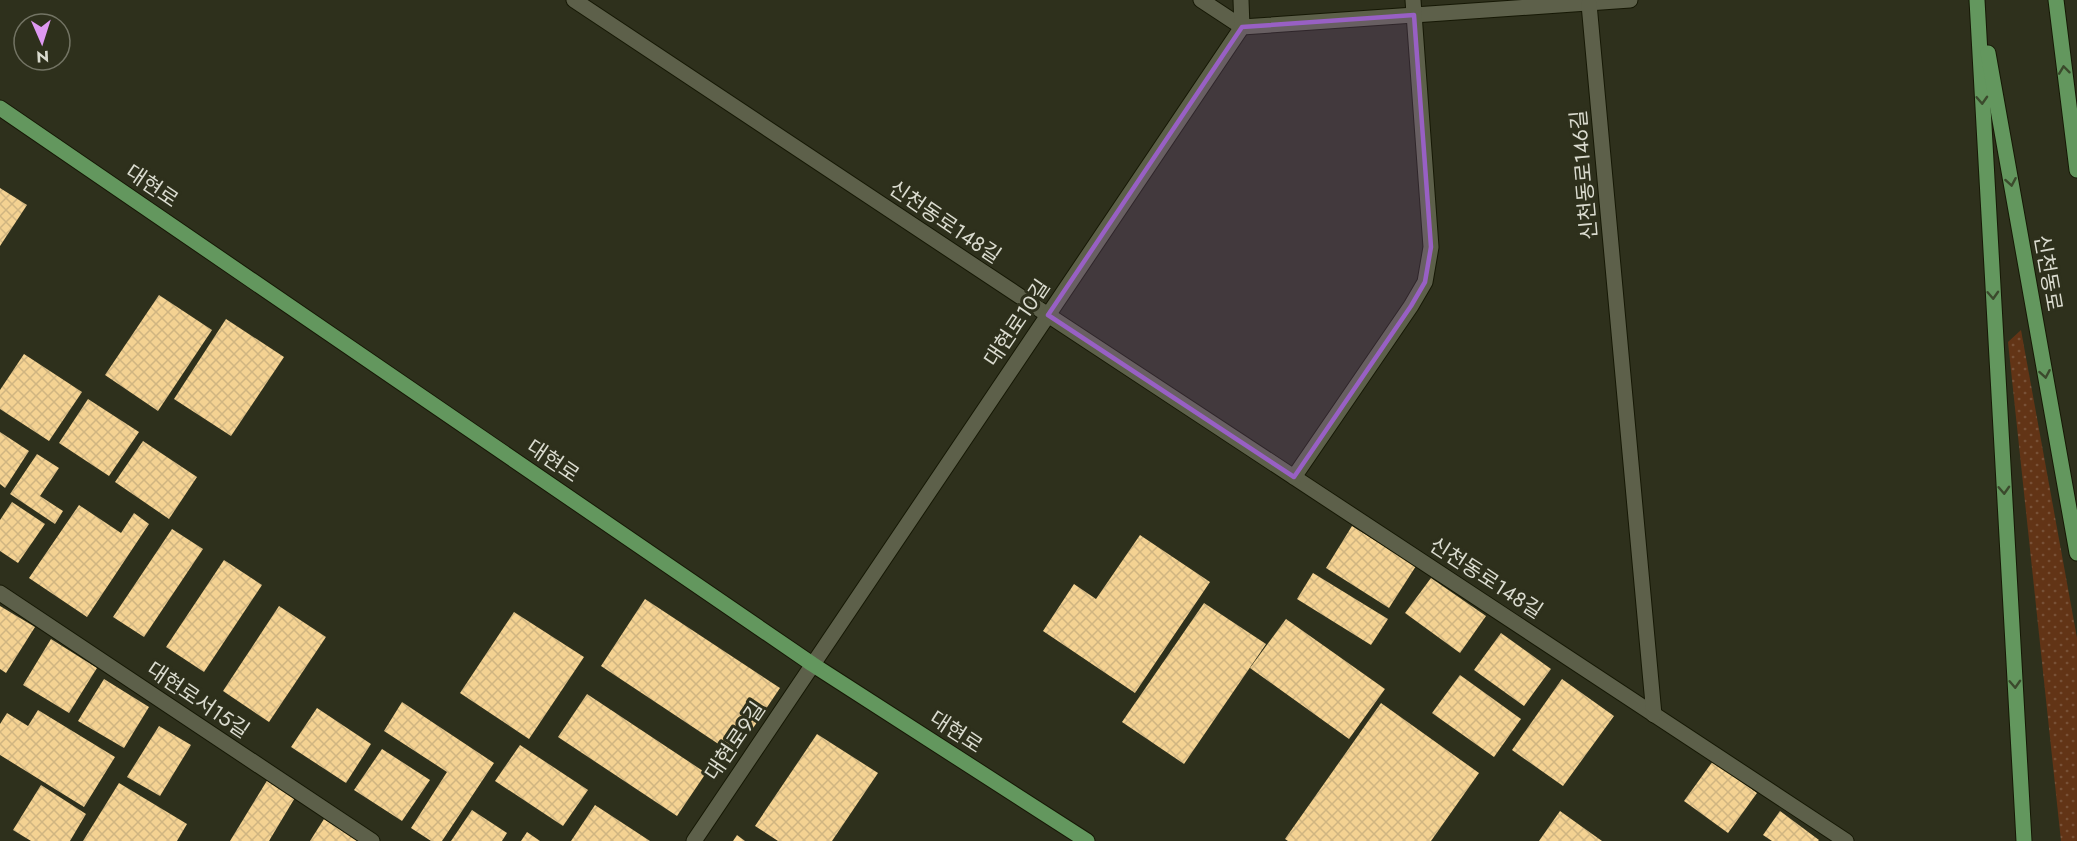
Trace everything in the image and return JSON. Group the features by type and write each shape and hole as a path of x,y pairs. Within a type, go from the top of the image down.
{"main road":[{"name":"신천동로","path":"1978,0 2077,553"},
{"path":"1978,0 2024,841"},
{"path":"2055,0 2077,170"},
{"name":"대현로","path":"0,108 812,664 1088,841"}],"street":[{"name":"신천동로148길","path":"574,0 1846,841"},
{"path":"1202,0 1242,27 1414,8 1589,4 1630,0"},
{"path":"1241,0 1242,27"},
{"name":"신천동로146길","path":"1589,4 1654,715"},
{"path":"1294,477 1425,282 1431,247 1414,8"},
{"name":"대현로10길","path":"812,664 1242,27"},
{"name":"대현로서15길","path":"0,593 372,841"},
{"name":"대현로9길","path":"694,841 812,664"}],"highlighted area":[{"path":"1414,15 1431,247 1425,282 1411,306 1294,477 1048,315 1242,27"}],"shaded area":[{"path":"2021,330 2077,638 2077,841 2061,841 2008,342"}],"building":[{"path":"0,188 27,205 0,246"},
{"path":"159,295 212,330 158,411 105,375"},
{"path":"226,319 284,357 231,436 174,399"},
{"path":"24,354 82,392 49,441 0,409 0,390"},
{"path":"88,399 139,432 109,476 59,443"},
{"path":"0,432 29,451 5,488 0,484"},
{"path":"143,441 197,477 169,519 115,482"},
{"path":"37,454 59,468 40,496 63,511 55,524 10,494"},
{"path":"12,502 45,524 18,563 0,551 0,520"},
{"path":"79,505 121,533 134,513 149,524 87,617 29,578"},
{"path":"1352,526 1416,566 1389,608 1326,568"},
{"path":"172,529 203,549 144,637 113,617"},
{"path":"1140,535 1210,582 1135,693 1043,631 1074,584 1096,599"},
{"path":"224,560 262,585 204,672 166,647"},
{"path":"1313,573 1388,619 1371,645 1297,599"},
{"path":"1431,578 1486,616 1460,653 1405,613"},
{"path":"645,599 780,688 735,755 601,666"},
{"path":"1204,603 1266,644 1184,764 1122,722"},
{"path":"0,606 35,627 6,673 0,669"},
{"path":"279,606 326,637 269,722 223,691"},
{"path":"514,612 584,657 529,739 460,693"},
{"path":"1286,619 1385,689 1349,739 1250,668"},
{"path":"1501,633 1551,669 1524,706 1474,670"},
{"path":"51,639 97,668 69,713 23,685"},
{"path":"1460,675 1521,719 1494,757 1432,713"},
{"path":"104,679 149,707 124,748 78,721"},
{"path":"1562,679 1614,716 1563,786 1512,750"},
{"path":"587,694 706,773 677,816 558,737"},
{"path":"402,702 494,763 442,841 431,841 411,828 447,772 384,731"},
{"path":"1381,703 1479,773 1431,841 1288,841 1285,839"},
{"path":"317,708 371,744 346,783 291,747"},
{"path":"38,710 115,757 84,807 0,755 0,724 7,713 28,726"},
{"path":"159,726 191,745 160,796 127,777"},
{"path":"817,734 878,773 832,841 778,841 755,826"},
{"path":"520,745 588,790 563,826 495,781"},
{"path":"382,749 430,780 402,821 354,790"},
{"path":"1713,761 1757,793 1728,833 1684,801"},
{"path":"268,779 296,796 269,841 230,841"},
{"path":"119,783 187,824 177,841 83,841"},
{"path":"41,785 86,814 70,841 31,841 13,830"},
{"path":"595,805 650,841 571,841"},
{"path":"472,810 507,833 502,841 451,841"},
{"path":"1560,811 1602,841 1539,841"},
{"path":"1780,811 1819,840 1772,841 1763,835"},
{"path":"324,819 359,841 310,841"},
{"path":"527,832 540,841 521,841"},
{"path":"737,835 745,841 733,841"}]}
